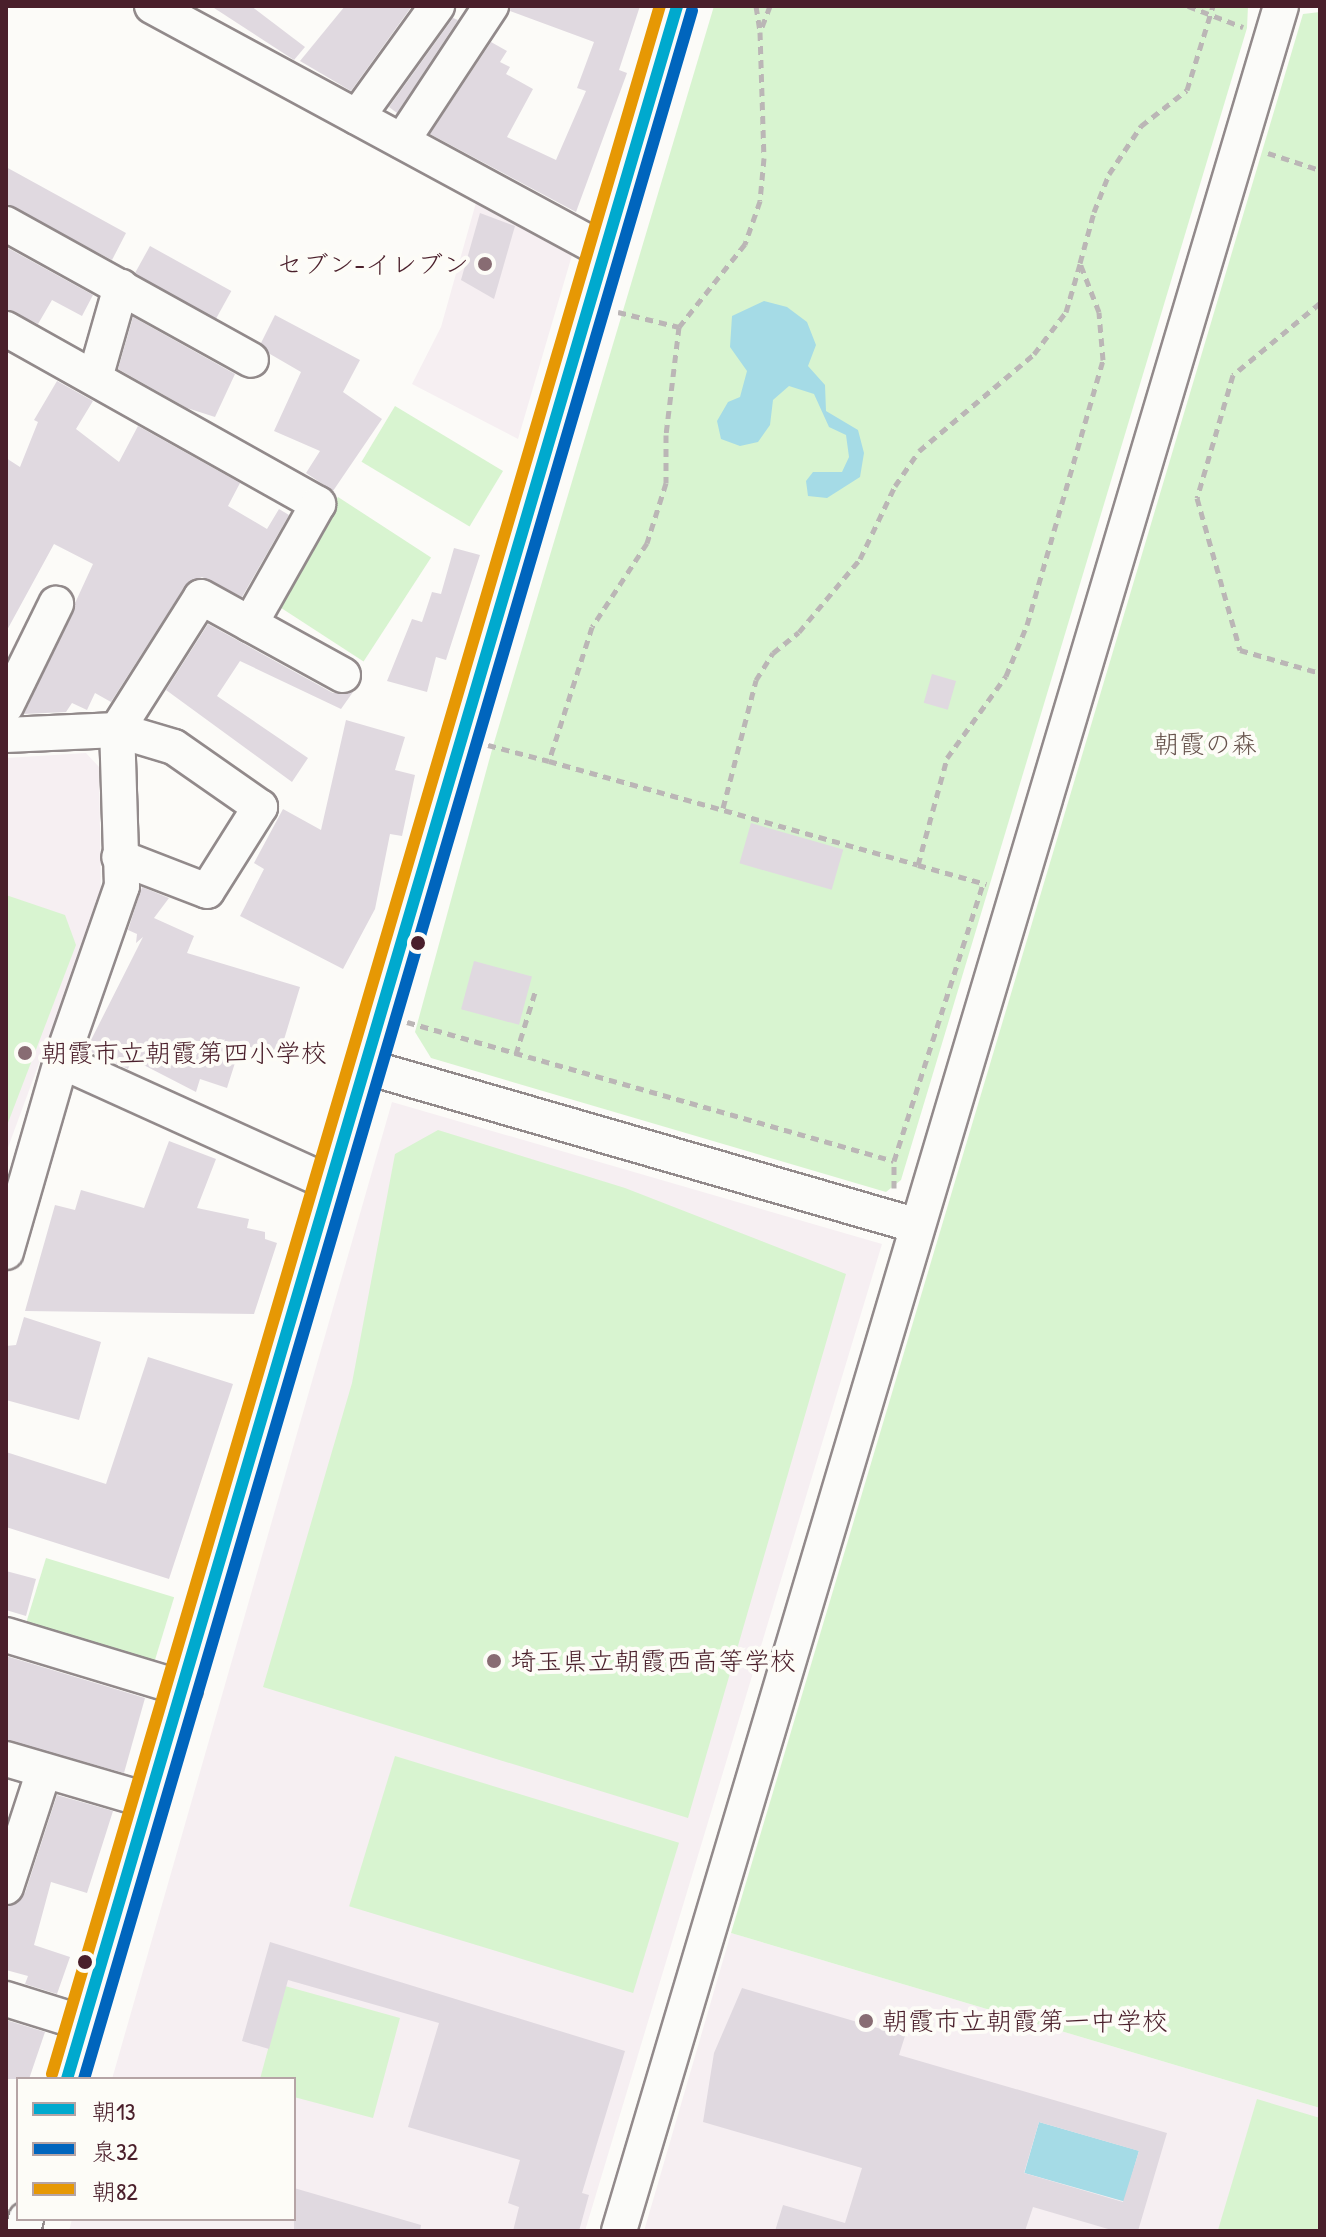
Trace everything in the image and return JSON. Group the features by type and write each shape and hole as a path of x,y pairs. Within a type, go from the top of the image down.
{"street":[{"path":"152,6 606,252"},
{"path":"357,117 437,6"},
{"path":"402,141 491,6"},
{"path":"68,2077 185,1689 677,6"},
{"path":"619,2231 1281,6"},
{"path":"6,224 251,360"},
{"path":"95,378 121,287"},
{"path":"6,329 318,504 250,624"},
{"path":"6,1252 61,1061 122,886 117,730 201,597 343,675"},
{"path":"6,706 56,604"},
{"path":"6,735 117,730 174,747 260,807 207,891 119,857"},
{"path":"61,1061 332,1184"},
{"path":"367,1067 918,1226"},
{"path":"6,1635 185,1689"},
{"path":"6,1759 150,1801"},
{"path":"7,1877 44,1771"},
{"path":"6,1999 83,2023"}],"path":[{"path":"549,761 592,627 647,543 666,483 666,435 679,327 745,244 760,201 764,158 760,32 756,6"},
{"path":"760,32 770,6"},
{"path":"1188,6 1252,30"},
{"path":"723,808 756,680 773,653 799,632 860,559 889,497 919,451 1034,354 1066,312 1109,174 1141,126 1187,90 1213,6"},
{"path":"1258,151 1320,170"},
{"path":"918,865 947,758 1006,676 1027,625 1103,360 1099,312 1080,263"},
{"path":"1320,303 1233,375 1197,498 1240,650 1320,673"},
{"path":"615,312 679,327"},
{"path":"487,745 723,808 999,888"},
{"path":"895,1197 894,1161 983,883"},
{"path":"516,1054 536,989"},
{"path":"407,1022 894,1161"}],"shaded area":[{"path":"479,192 575,245 518,439 412,384 441,327"},
{"name":"朝霞市立朝霞第四小学校","path":"86,753 99,767 101,895 6,1153 6,758"},
{"name":"埼玉県立朝霞西高等学校","path":"392,1102 882,1244 585,2231 69,2231 72,2221 296,2221 296,2077 113,2077"},
{"name":"朝霞市立朝霞第一中学校","path":"731,1933 1320,2108 1320,2231 644,2231"}],"green space":[{"path":"714,6 1248,6 1247,28 901,1180 886,1192 431,1058 415,1032 493,746"},
{"name":"朝霞の森","path":"1320,12 1320,2108 731,1933 1303,14"},
{"path":"395,406 503,471 470,527 362,462"},
{"path":"338,497 431,557 364,661 270,601"},
{"path":"6,895 65,915 76,945 6,1128"},
{"path":"438,1130 625,1188 846,1274 688,1818 263,1687 352,1383 395,1154"},
{"path":"46,1558 174,1597 152,1669 24,1630"},
{"path":"395,1756 679,1843 633,1993 349,1906"},
{"path":"285,1986 400,2018 373,2118 296,2098 296,2077 261,2077"},
{"path":"1257,2099 1320,2118 1320,2231 1218,2230"}],"water":[{"path":"764,301 787,307 807,322 816,345 808,366 825,385 826,411 858,430 864,453 860,477 827,498 808,496 806,481 813,472 842,472 849,457 846,435 829,427 814,394 789,386 773,400 770,425 758,442 740,446 721,439 717,421 728,402 740,397 747,371 730,347 732,316"},
{"path":"1039,2122 1139,2151 1124,2202 1024,2173"}],"building":[{"path":"211,6 251,6 305,47 294,60"},
{"path":"345,6 412,6 351,91 300,61"},
{"path":"511,6 640,6 619,70 627,73 576,212 430,134 491,42 507,51 500,62 510,67 506,74 533,89 507,137 556,160 586,91 577,88 594,42 510,11"},
{"path":"453,18 458,20 397,113 389,107"},
{"path":"6,167 126,233 112,260 6,204"},
{"name":"セブン-イレブン","path":"480,213 515,226 494,299 461,280"},
{"path":"150,246 231,291 216,319 134,274"},
{"path":"6,247 93,295 82,316 52,300 38,324 6,309"},
{"path":"275,315 360,360 343,392 382,419 333,491 306,473 320,451 274,431 301,372 270,354 261,343"},
{"path":"133,317 235,374 215,417 187,408 118,369"},
{"path":"57,381 93,401 76,429 119,462 138,426 240,483 228,506 267,529 279,509 289,515 242,597 202,577 185,586 111,702 95,693 87,710 72,703 66,712 24,714 93,564 54,544 6,632 6,458 20,467 38,422 34,420"},
{"path":"454,548 480,555 446,660 436,657 427,692 387,681 412,619 422,622 432,592 441,594"},
{"path":"208,624 333,693 353,692 341,709 240,661 217,696 308,758 292,782 166,690"},
{"path":"932,674 956,681 948,710 924,703"},
{"path":"346,720 405,737 395,770 415,775 402,836 390,834 375,909 343,969 240,916 264,869 254,863 283,809 321,830"},
{"path":"751,823 843,849 832,890 739,863"},
{"path":"142,887 169,898 154,918 194,936 187,953 300,987 279,1056 241,1044 227,1088 200,1079 196,1092 132,1059 128,1069 86,1050 143,937 136,943 137,934 128,930"},
{"path":"474,961 532,977 519,1025 461,1009"},
{"path":"169,1141 216,1159 197,1208 249,1219 247,1228 265,1232 265,1239 277,1243 254,1314 25,1311 55,1205 75,1210 81,1190 144,1208"},
{"path":"24,1317 101,1342 79,1420 6,1400 6,1346 16,1345"},
{"path":"148,1357 233,1384 169,1579 6,1527 6,1452 106,1484"},
{"path":"6,1571 36,1579 26,1616 6,1610"},
{"path":"6,1656 145,1698 124,1773 6,1740"},
{"path":"57,1795 113,1811 87,1893 51,1882 34,1945 70,1957 57,1994 25,1984 28,1976 6,1970 6,1906 25,1893"},
{"path":"270,1942 625,2051 582,2193 589,2195 579,2231 513,2231 519,2207 508,2203 520,2160 408,2127 439,2023 288,1980 269,2049 242,2041"},
{"path":"742,1988 905,2036 899,2055 1167,2133 1138,2231 1115,2231 1033,2207 1025,2231 775,2231 783,2205 845,2223 862,2168 703,2122 714,2053","holes":["1039,2122 1139,2151 1123,2202 1024,2173"]},
{"path":"6,2020 45,2032 30,2077 6,2079"},
{"path":"296,2189 421,2225 420,2231 294,2231"}],"transit line":[{"name":"朝82","path":"52,2074 660,6"},
{"name":"朝13","path":"68,2077 677,6"},
{"name":"泉32","path":"85,2077 692,11"}],"place":[{"name":"セブン-イレブン","path":"485,264"},
{"name":"朝霞市立朝霞第四小学校","path":"25,1053"},
{"name":"埼玉県立朝霞西高等学校","path":"494,1661"},
{"name":"朝霞市立朝霞第一中学校","path":"866,2021"}]}
